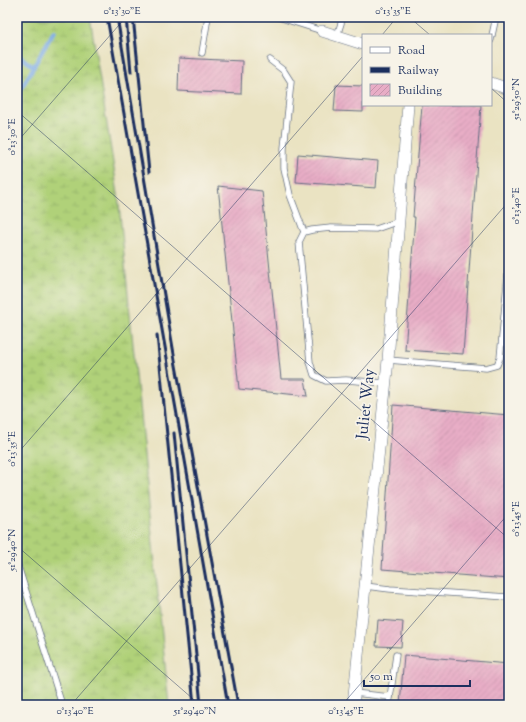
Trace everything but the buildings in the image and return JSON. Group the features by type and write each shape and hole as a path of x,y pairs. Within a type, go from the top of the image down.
{"street":[{"path":"322,31 362,44"},
{"path":"492,83 509,89"},
{"name":"Juliet Way","path":"353,705 388,360 408,106"}],"lane":[{"path":"202,53 208,17"},
{"path":"278,17 322,31"},
{"path":"337,36 343,17"},
{"path":"492,35 496,17"},
{"path":"270,60 284,71 290,82 284,148 284,168 290,196 304,232"},
{"path":"385,383 346,380 326,381 314,375 310,362 298,242 304,232 312,230 331,228 376,229 399,221"},
{"path":"388,360 486,368 497,365 500,358 509,263"},
{"path":"17,563 62,705"},
{"path":"365,586 507,597"},
{"path":"389,705 396,655"},
{"path":"354,693 390,696"}],"green space":[{"path":"17,17 90,17 118,194 169,705 17,705"}],"waterway":[{"path":"17,96 54,31"},
{"path":"17,54 34,67"}],"railway":[{"path":"107,17 228,705"},
{"path":"117,17 175,360 238,705"},
{"path":"126,17 131,72"},
{"path":"133,17 149,172"},
{"path":"157,335 194,705"},
{"path":"174,433 201,705"}]}
